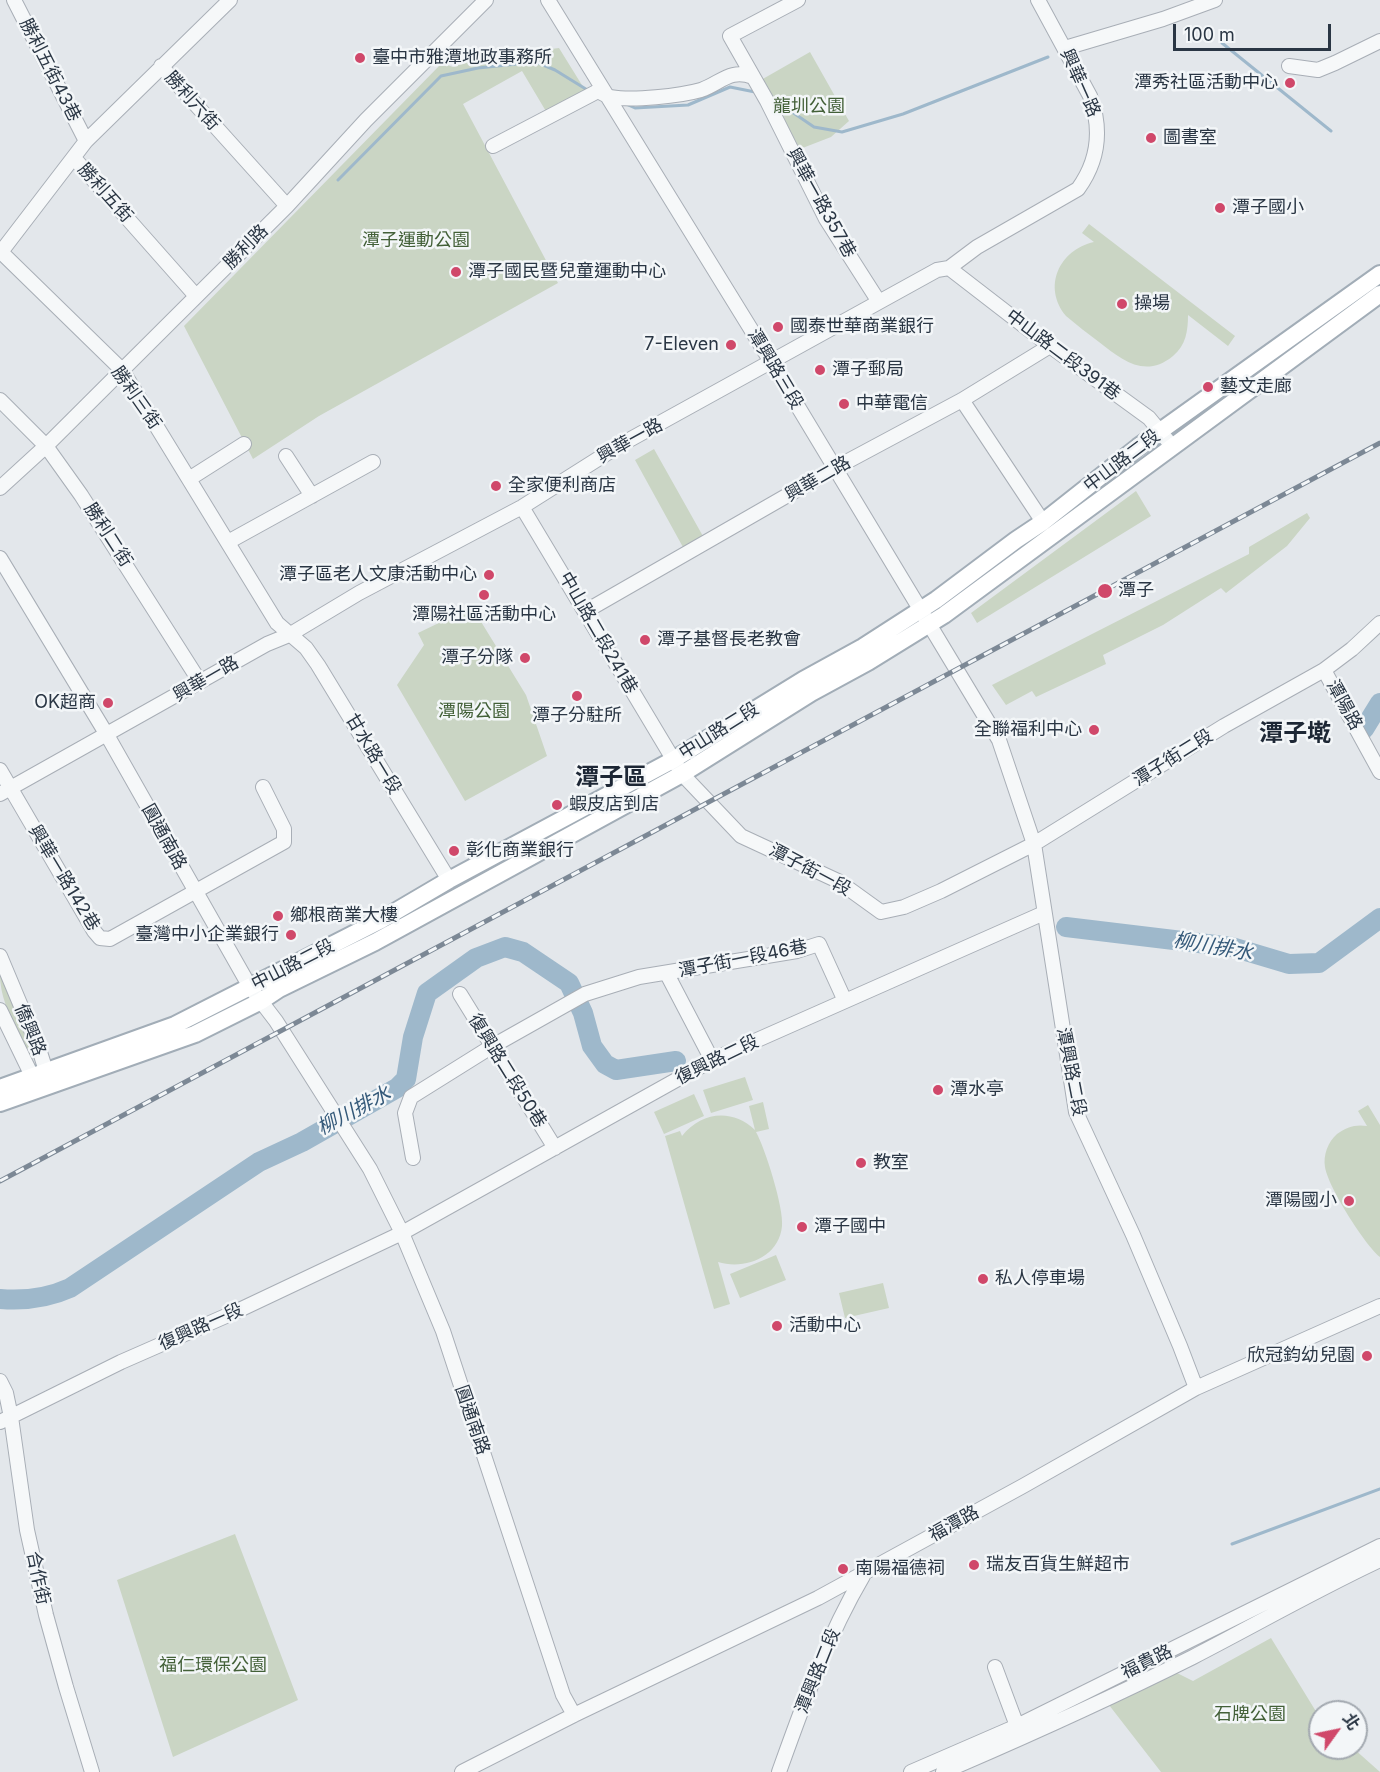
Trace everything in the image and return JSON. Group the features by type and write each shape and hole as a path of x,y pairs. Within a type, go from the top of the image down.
{"main road":[{"name":"中山路二段","path":"0,1103 195,1034 256,994 449,880 677,767 803,680 863,647 920,610 1043,522 1138,447 1380,274"},
{"name":"中山路二段","path":"0,1088 256,994 279,989 375,942 677,767 868,662 929,625 1380,294"}],"street":[{"name":"勝利五街43巷","path":"14,0 86,141"},
{"name":"勝利六街","path":"230,0 161,66 287,206"},
{"name":"勝利路","path":"0,488 46,446 287,206 366,120 486,0"},
{"name":"潭興路三段","path":"548,0 602,97 771,362 999,740"},
{"name":"興華一路357巷","path":"798,0 730,36 764,95 826,219 879,302"},
{"name":"興華一路","path":"5,792 267,644 289,635 359,593 522,507 610,451 937,270 949,268 977,247 1078,189 1088,175 1098,126 1090,96 1038,0"},
{"path":"1065,48 1163,19 1215,0"},
{"path":"1289,66 1318,70 1380,41"},
{"name":"勝利五街","path":"161,66 86,141 74,158 196,296"},
{"path":"493,146 602,97 678,95 703,89 733,74 744,73 753,77"},
{"name":"勝利三街","path":"74,158 2,252 122,370 277,623 289,635"},
{"name":"中山路二段391巷","path":"949,268 1050,346 1149,418 1172,446"},
{"name":"興華二路","path":"586,611 835,468 962,400 1050,346"},
{"name":"勝利二街","path":"0,400 46,446 124,560 201,682"},
{"path":"962,400 1043,522"},
{"path":"189,478 244,444"},
{"path":"286,456 312,496"},
{"path":"228,542 373,462"},
{"name":"中山路二段241巷","path":"522,507 677,767"},
{"name":"圓通南路","path":"0,558 107,735 195,893 256,994 276,1021 370,1169 402,1233 443,1331 563,1695 573,1715"},
{"name":"潭子街二段","path":"1034,844 1217,730 1319,673 1352,649 1380,623"},
{"name":"甘水路一段","path":"289,635 306,648 329,682 449,880"},
{"name":"潭陽路","path":"1319,673 1380,772"},
{"name":"潭興路二段","path":"999,740 1034,844 1076,1112 1138,1247 1196,1388"},
{"name":"潭子街一段","path":"677,767 741,836 838,881 881,912 904,907 1034,844"},
{"path":"0,770 5,792"},
{"path":"195,893 284,842 284,829 263,787"},
{"name":"興華一路142巷","path":"5,792 100,938 110,939 195,893"},
{"name":"復興路二段","path":"402,1233 712,1060 1044,913"},
{"name":"潭子街一段46巷","path":"412,1158 405,1113 411,1097 585,993 639,977 797,951 819,944 845,1002"},
{"name":"僑興路","path":"0,956 39,1049 39,1073"},
{"path":"668,974 712,1060"},
{"name":"復興路二段50巷","path":"460,994 555,1148"},
{"name":"僑興路","path":"0,1010 39,1073"},
{"name":"復興路一段","path":"5,1419 121,1362 235,1312 402,1233"},
{"name":"福潭路","path":"462,1772 573,1715 714,1649 864,1574 1196,1388 1380,1306"},
{"name":"合作街","path":"0,1381 6,1393 5,1419 46,1616 92,1772"},
{"name":"福貴路","path":"911,1772 1017,1726 1380,1546"},
{"name":"福貴路","path":"943,1772 1192,1657 1380,1560"},
{"name":"潭興路二段","path":"779,1772 832,1634 844,1607 864,1574"},
{"path":"995,1667 1017,1726"}],"green space":[{"name":"潭子運動公園","path":"559,48 585,90 547,113 522,71 463,104 558,283 319,416 253,459 184,326 442,63 453,67 476,59"},
{"name":"龍圳公園","path":"810,52 849,121 831,137 800,149 761,80"},
{"path":"1089,224 1235,336 1228,346 1188,315 1185,337 1177,352 1163,363 1143,366 1116,355 1066,316 1055,293 1055,282 1063,261 1082,246 1094,242 1082,233"},
{"path":"654,449 704,538 684,549 635,460"},
{"path":"1136,491 1151,516 977,623 971,613"},
{"path":"1307,513 1310,518 1287,546 1226,593 1221,588 1163,625 1103,655 1106,664 1036,697 1032,691 1006,705 992,685 1249,554 1249,547"},
{"name":"潭陽公園","path":"472,607 526,695 547,756 465,801 397,685 424,645 418,633"},
{"path":"0,975 35,1053 36,1057 32,1059 3,997"},
{"path":"745,1077 753,1100 711,1113 703,1090"},
{"path":"694,1094 704,1116 664,1134 654,1112"},
{"path":"763,1102 769,1129 756,1132 769,1164 780,1206 782,1226 774,1246 759,1259 739,1264 718,1262 730,1304 714,1309 665,1136 680,1131 682,1136 698,1122 717,1116 737,1118 755,1130 749,1106"},
{"path":"1368,1105 1380,1125 1380,1257 1373,1251 1348,1215 1333,1188 1325,1167 1327,1149 1337,1134 1351,1127 1367,1126 1358,1111"},
{"path":"776,1255 786,1280 740,1298 730,1274"},
{"path":"883,1283 889,1308 845,1318 839,1293"},
{"name":"福仁環保公園","path":"235,1534 298,1700 173,1757 117,1580"},
{"name":"石牌公園","path":"1271,1638 1309,1700 1308,1760 1366,1760 1380,1772 1161,1772 1109,1705 1177,1673 1193,1681"}],"waterway":[{"path":"1222,43 1331,131"},
{"path":"773,99 814,127 842,132 903,114 1048,57"},
{"path":"338,180 441,76 478,68 536,62 555,70 589,91"},
{"path":"626,104 635,108 688,105 730,87 755,92"},
{"name":"柳川排水","path":"1364,729 1380,703"},
{"name":"柳川排水","path":"1066,927 1232,947 1289,964 1319,963 1380,918"},
{"name":"柳川排水","path":"0,1299 36,1298 70,1288 259,1162 302,1142 397,1088 406,1079 413,1037 427,993 476,958 505,947 523,952 569,983 583,1013 592,1046 605,1064 616,1070 676,1061"},
{"path":"1232,1544 1380,1489"}],"railway":[{"path":"0,1181 1380,443"}],"place":[{"name":"臺中市雅潭地政事務所","path":"360,58"},
{"name":"潭秀社區活動中心","path":"1290,83"},
{"name":"圖書室","path":"1151,138"},
{"name":"潭子國小","path":"1220,208"},
{"name":"潭子國民暨兒童運動中心","path":"456,272"},
{"name":"操場","path":"1122,304"},
{"name":"國泰世華商業銀行","path":"778,327"},
{"name":"7-Eleven","path":"731,345"},
{"name":"潭子郵局","path":"820,370"},
{"name":"藝文走廊","path":"1208,387"},
{"name":"中華電信","path":"844,404"},
{"name":"全家便利商店","path":"496,486"},
{"name":"潭子區老人文康活動中心","path":"489,575"},
{"name":"潭子","path":"1105,591"},
{"name":"潭陽社區活動中心","path":"484,595"},
{"name":"潭子基督長老教會","path":"645,640"},
{"name":"潭子分隊","path":"525,658"},
{"name":"潭子分駐所","path":"577,696"},
{"name":"OK超商","path":"108,703"},
{"name":"全聯福利中心","path":"1094,730"},
{"name":"蝦皮店到店","path":"557,805"},
{"name":"彰化商業銀行","path":"454,851"},
{"name":"鄉根商業大樓","path":"278,916"},
{"name":"臺灣中小企業銀行","path":"291,935"},
{"name":"潭水亭","path":"938,1090"},
{"name":"教室","path":"861,1163"},
{"name":"潭陽國小","path":"1349,1201"},
{"name":"潭子國中","path":"802,1227"},
{"name":"私人停車場","path":"983,1279"},
{"name":"活動中心","path":"777,1326"},
{"name":"欣冠鈞幼兒園","path":"1367,1356"},
{"name":"瑞友百貨生鮮超市","path":"974,1565"},
{"name":"南陽福德祠","path":"843,1569"}],"district":[{"name":"潭子墘","path":"1295,734"},
{"name":"潭子區","path":"611,778"}]}
